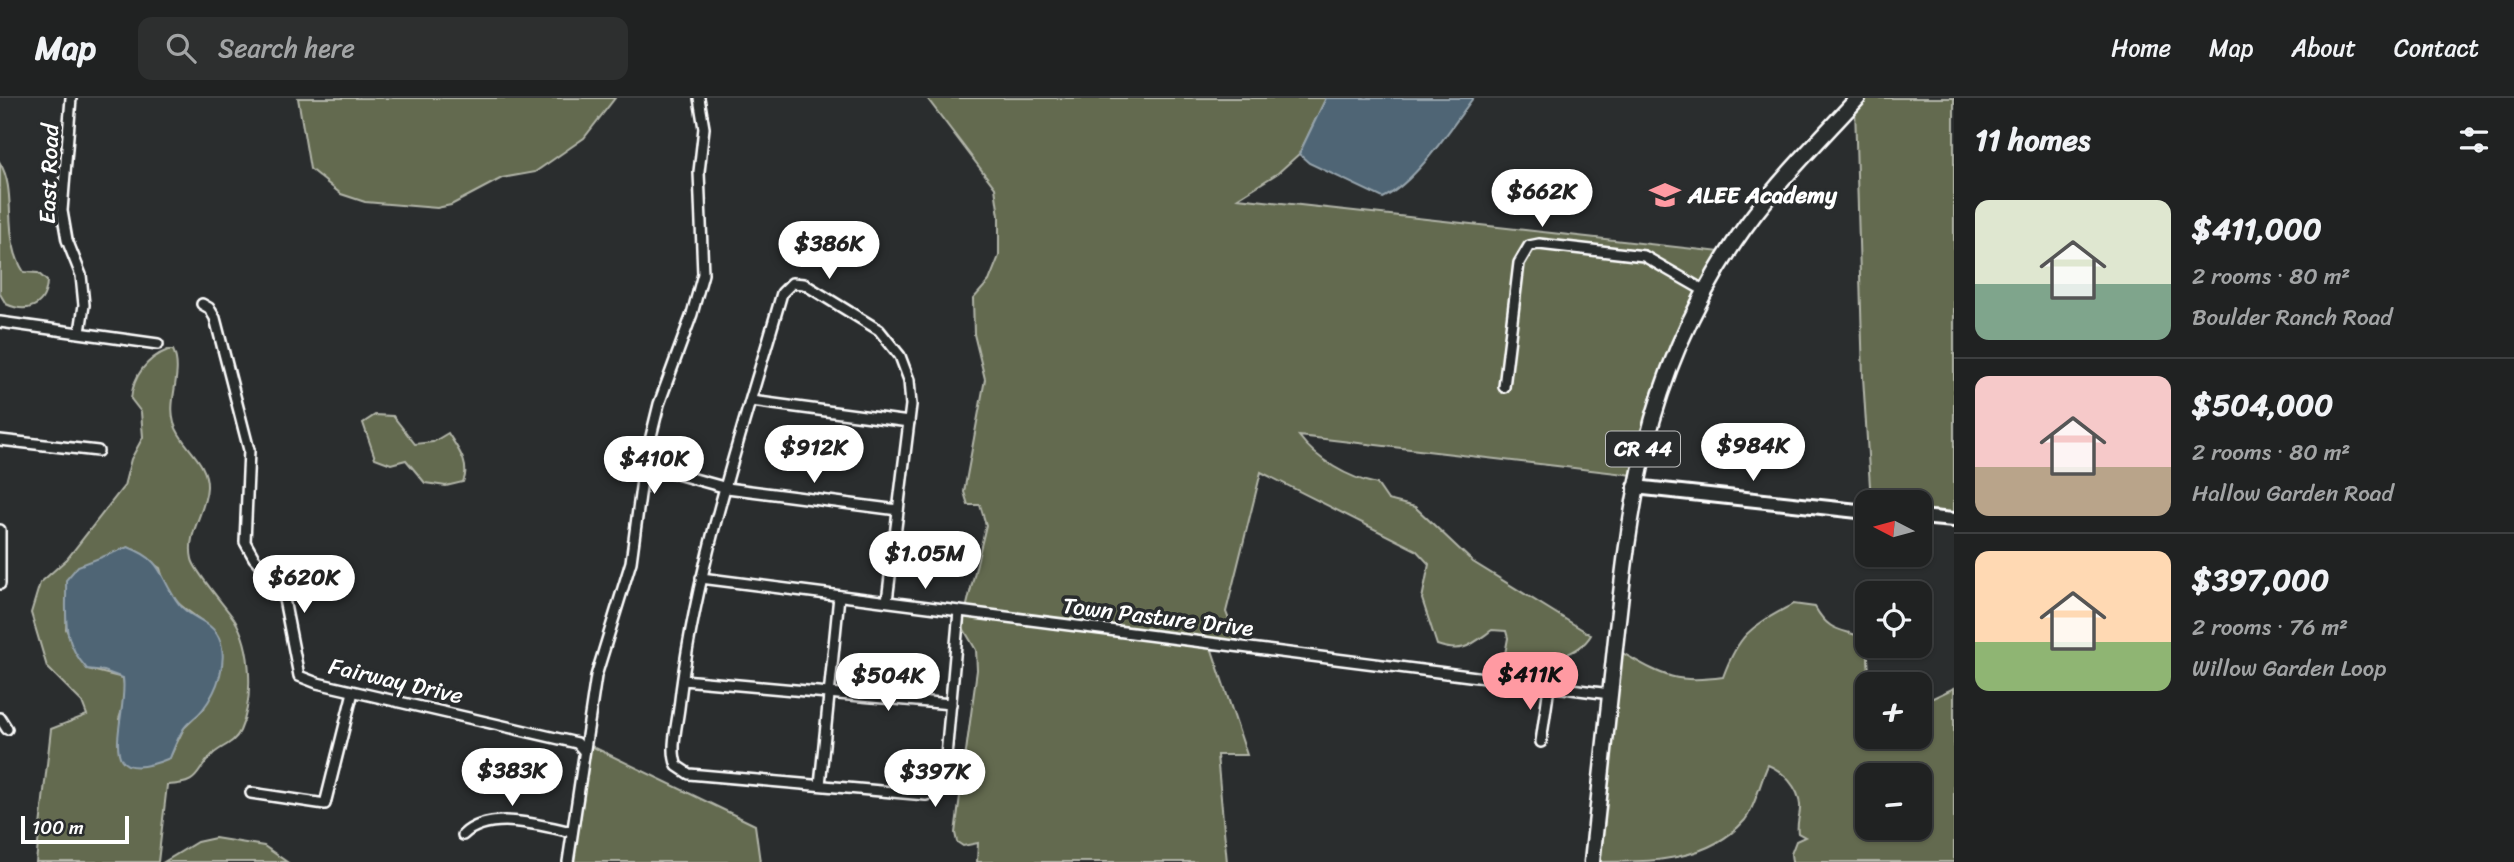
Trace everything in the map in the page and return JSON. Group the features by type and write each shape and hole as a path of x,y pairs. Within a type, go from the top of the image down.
{"main road":[{"name":"CR 44","path":"1592,862 1634,487 1666,377 1706,291 1749,222 1783,179 1858,98"}],"street":[{"name":"East Road","path":"71,98 62,211 67,240 81,275 84,306 80,332"},
{"path":"568,862 600,659 631,562 644,465 659,404 692,314 703,274 699,172 704,128 699,98"},
{"path":"1504,387 1518,263 1529,246 1539,244 1643,256 1706,291"},
{"path":"887,601 909,422 909,380 891,342 873,325 797,282 782,291 701,578 683,680 674,756 680,770 689,774 929,795 936,792 944,782 959,611"},
{"name":"Fairway Drive","path":"202,304 209,308 215,318 248,450 250,466 244,522 245,542 254,558 282,589 299,676 353,692 577,743 584,751"},
{"path":"0,322 158,344"},
{"path":"751,401 909,422"},
{"path":"0,440 99,451"},
{"path":"644,465 727,488 898,510"},
{"path":"1634,487 1855,511"},
{"path":"1932,518 1954,520"},
{"path":"0,530 0,584"},
{"name":"Town Pasture Drive","path":"701,578 1610,694"},
{"path":"820,785 839,596"},
{"path":"683,680 951,704"},
{"path":"1541,742 1549,687"},
{"path":"251,793 326,804 353,692"},
{"path":"0,718 7,729"},
{"path":"463,835 472,825 497,822 572,832"}],"green space":[{"path":"298,98 615,98 584,138 535,172 502,178 451,205 437,208 365,202 341,194 310,169"},
{"path":"927,98 1326,98 1299,154 1278,173 1238,198 1721,252 1633,475 1299,436 1315,453 1334,467 1377,484 1388,500 1415,507 1473,562 1591,635 1585,643 1555,658 1521,663 1511,662 1505,654 1508,638 1506,631 1492,630 1472,644 1460,648 1437,645 1422,599 1429,564 1416,550 1261,472 1226,612 1237,640 1233,647 1212,650 1247,755 1217,755 1227,862 977,862 978,843 963,846 957,842 955,833 977,670 976,650 962,626 986,525 980,505 968,505 964,492 985,379 974,334 973,299 989,281 999,256 999,216 995,188"},
{"path":"1863,98 1954,98 1954,516 1932,514 1932,490 1870,490 1863,377 1855,107"},
{"path":"0,163 8,187 11,230 17,258 24,272 38,273 47,281 43,297 28,308 6,304 0,294"},
{"path":"173,350 176,358 172,405 174,423 177,432 199,461 206,477 206,496 192,540 192,559 240,631 249,674 244,718 237,735 206,761 196,776 186,782 167,785 158,862 36,862 51,729 87,715 82,702 47,667 31,613 40,583 67,559 124,486 131,459 143,437 141,412 131,399 132,391 142,369 160,353","holes":["128,547 160,568 165,583 177,602 219,638 204,709 184,728 170,757 119,719 126,697 123,678 87,669 66,629 67,611 110,554"]},
{"path":"375,415 393,416 415,444 433,442 448,433 464,463 463,482 446,486 425,483 406,460 391,464 375,458 363,423"},
{"path":"1793,604 1815,607 1831,626 1855,635 1855,658 1868,658 1869,672 1855,672 1855,749 1932,749 1932,698 1954,688 1954,862 1792,862 1791,854 1796,841 1805,837 1798,833 1799,799 1789,781 1768,765 1745,820 1714,844 1678,857 1596,862 1619,651 1668,676 1692,679 1723,677 1735,649 1757,625"},
{"path":"585,743 755,825 760,862 565,862"},
{"path":"215,838 264,846 287,862 164,862 197,842"}],"water":[{"path":"1326,98 1473,98 1420,167 1395,191 1383,198 1309,163 1299,154"},
{"path":"128,547 149,558 160,570 179,604 211,627 219,638 223,656 213,693 201,712 184,728 170,758 145,766 129,765 121,758 118,746 123,678 104,671 87,669 72,647 66,617 66,580 78,566"}],"place":[{"name":"ALEE Academy","path":"1665,195"}]}
